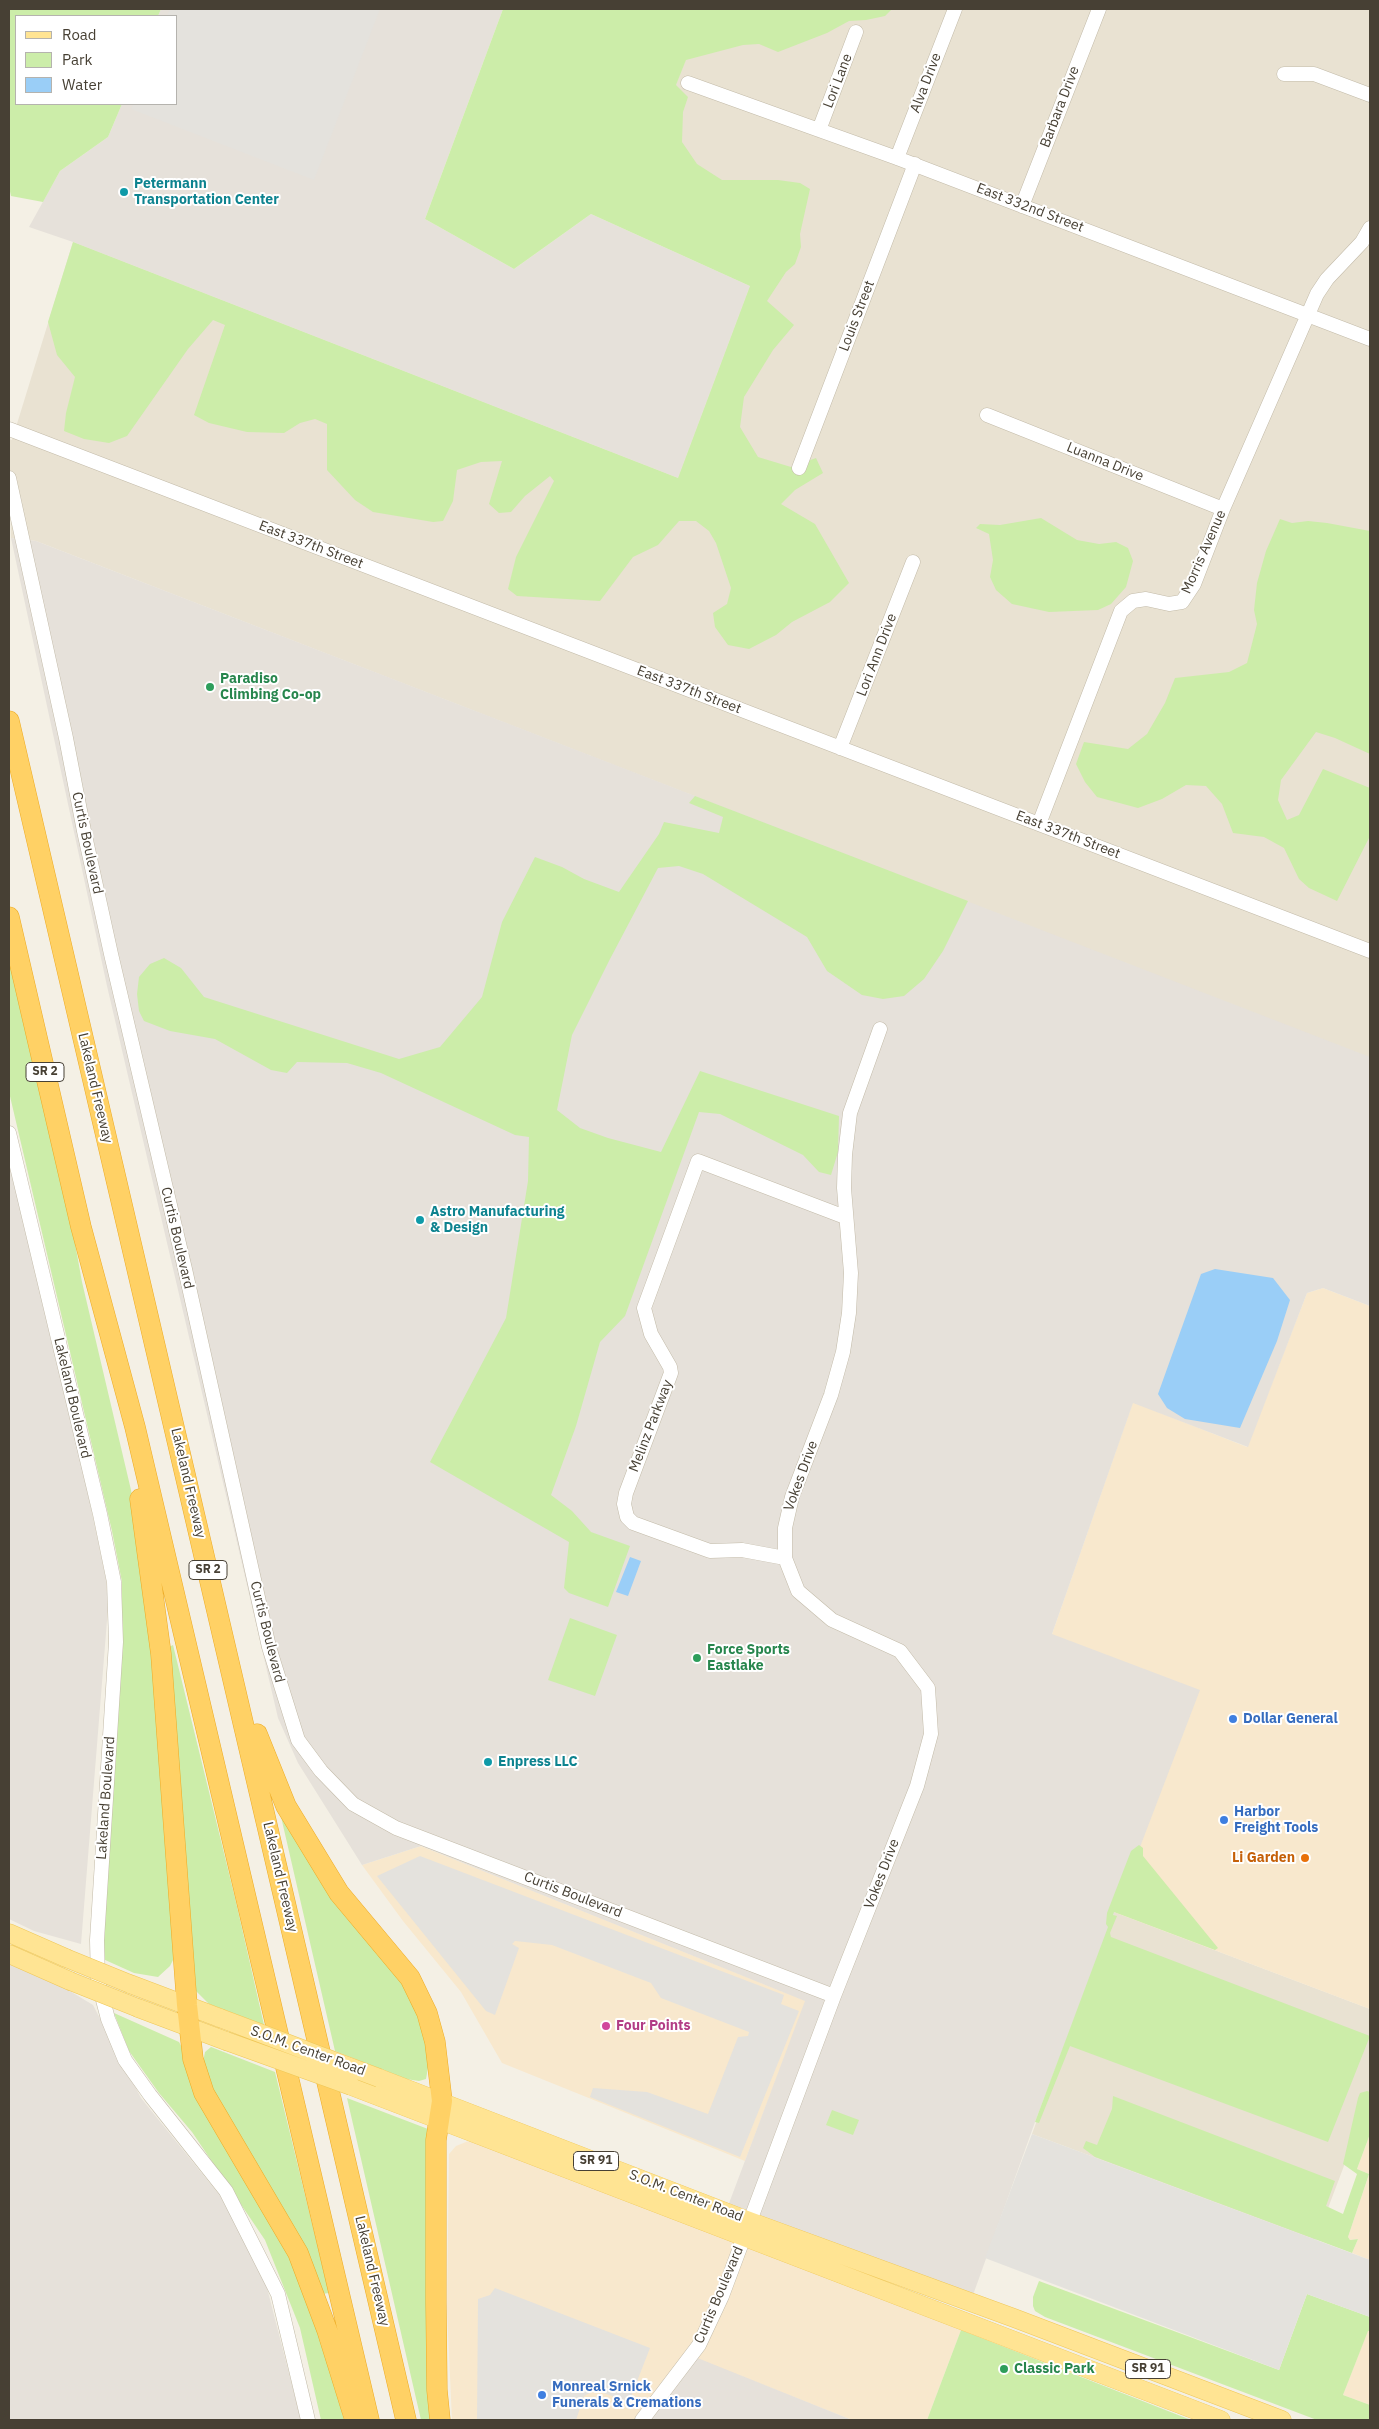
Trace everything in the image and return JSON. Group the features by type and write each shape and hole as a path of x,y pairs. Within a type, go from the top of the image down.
{"highway":[{"name":"Lakeland Freeway","path":"9,720 406,2420"},
{"name":"SR 2","path":"9,917 81,1227 135,1427 369,2420"},
{"path":"135,1427 138,1485 161,1654 187,2005 193,2059 204,2093 298,2253 327,2330 355,2420"},
{"path":"232,1672 286,1806 339,1893 398,1961 421,1998 435,2042 440,2110 436,2140 436,2303 440,2420"}],"main road":[{"name":"S.O.M. Center Road","path":"9,1932 130,1984 379,2078 440,2110 747,2229 1221,2420"},
{"name":"S.O.M. Center Road","path":"9,1954 70,1981 226,2041 385,2098 440,2110"},
{"name":"S.O.M. Center Road","path":"747,2229 1014,2318 1282,2420"}],"street":[{"name":"Alva Drive","path":"897,158 954,9"},
{"name":"Barbara Drive","path":"1022,206 1098,9"},
{"name":"Lori Lane","path":"819,130 856,32"},
{"path":"1284,74 1314,74 1370,95"},
{"name":"East 332nd Street","path":"688,83 915,164 1370,339"},
{"name":"Louis Street","path":"799,468 915,164"},
{"name":"Morris Avenue","path":"1039,824 1121,611 1133,601 1146,599 1169,604 1182,602 1194,584 1223,509 1307,315 1327,279 1349,257 1370,228"},
{"name":"Luanna Drive","path":"987,415 1223,509"},
{"name":"East 337th Street","path":"9,429 1370,951"},
{"name":"Curtis Boulevard","path":"9,478 111,954 269,1647 298,1740 321,1771 353,1804 396,1828 834,1996 722,2296 699,2346 642,2420"},
{"name":"Lori Ann Drive","path":"840,748 913,562"},
{"name":"Vokes Drive","path":"834,1996 916,1786 932,1734 928,1688 900,1651 832,1620 798,1591 785,1558 785,1528 792,1497 831,1394 843,1352 849,1313 851,1273 845,1217 845,1159 850,1113 880,1029"},
{"name":"Lakeland Boulevard","path":"9,1133 100,1514 114,1582 116,1642 97,1940 98,1981 108,2019 125,2060 150,2095 226,2191 278,2294 308,2420"},
{"name":"Melinz Parkway","path":"785,1558 742,1550 710,1552 633,1523 627,1516 624,1504 626,1493 670,1373 670,1367 649,1328 644,1308 698,1161 845,1217"}],"shaded area":[{"path":"161,9 503,9 425,219 514,269 591,214 750,286 678,478 73,242 29,227 60,171 108,137 122,105 178,105 178,15 158,15"},
{"path":"170,9 380,9 314,180 131,109 133,105 178,105 178,15 167,15"},
{"path":"706,9 1370,9 1370,1058 36,541 11,538 9,439 12,440 73,242 678,478 750,286 619,226"},
{"path":"11,538 36,541 1370,1057 1370,1306 1323,1288 1307,1293 1248,1447 1133,1403 1052,1634 1200,1690 1035,2122 973,2295 728,2206 805,2001 421,1846 362,1865 298,1763 278,1718 107,986"},
{"path":"9,1162 87,1489 106,1580 108,1608 81,1944 34,1931 9,1919"},
{"path":"1323,1288 1370,1306 1370,2009 1114,1912 1052,1634 1133,1402 1247,1447 1307,1293"},
{"path":"421,1846 806,2001 745,2161 502,2063 461,1992 403,1921 362,1865"},
{"path":"420,1856 784,1995 781,2004 799,2011 740,2157 590,2097 593,2088 647,2092 708,2114 738,2037 748,2036 749,2032 661,1998 651,1983 552,1945 515,1941 512,1944 519,1948 495,2015 486,2011 377,1876"},
{"path":"1114,1912 1370,2009 1370,2097 1316,2240 1032,2134"},
{"path":"9,1964 60,1985 93,2005 141,2098 221,2197 266,2284 301,2420 9,2420"},
{"path":"1032,2134 1370,2260 1370,2317 1307,2294 1279,2370 985,2258"},
{"path":"1370,2134 1370,2260 1352,2253 1358,2239 1350,2240 1348,2237 1369,2174 1357,2169"},
{"path":"471,2140 961,2330 927,2420 852,2420 685,2354 635,2420 452,2420 447,2310 449,2154 456,2146"},
{"path":"495,2288 650,2348 629,2402 595,2390 584,2396 576,2420 477,2420 478,2299 490,2295"},
{"path":"1368,2330 1370,2331 1370,2405 1343,2395"},
{"path":"695,2357 852,2420 646,2420"}],"green space":[{"path":"9,9 161,9 158,15 15,15 15,105 122,105 108,137 60,171 43,202 11,196 9,187"},
{"path":"503,9 892,9 885,16 849,21 827,33 778,52 759,44 743,45 686,60 676,85 688,97 683,112 682,142 697,164 722,180 778,180 800,183 810,189 800,234 801,247 795,264 786,272 767,301 794,325 773,350 744,397 740,427 758,457 791,467 816,458 823,473 795,490 781,504 815,524 849,583 830,602 792,622 776,635 749,649 728,645 715,627 713,613 727,604 731,588 716,543 709,531 696,521 679,521 658,545 633,557 600,601 517,596 508,589 516,557 554,481 550,476 525,496 511,512 499,513 489,504 502,461 481,462 457,470 453,501 443,521 433,522 373,512 355,500 327,470 327,424 315,419 300,423 284,433 247,432 209,423 194,415 225,325 213,320 188,349 127,436 109,443 84,439 64,431 66,413 75,377 57,355 48,322 73,242 678,478 750,286 591,214 514,269 425,219"},
{"path":"1041,518 1077,540 1099,544 1116,542 1128,548 1133,561 1126,587 1111,604 1098,610 1049,612 1012,604 996,590 990,577 993,560 989,534 976,528 980,524 1000,525"},
{"path":"1280,519 1292,523 1308,521 1370,531 1370,754 1335,738 1316,732 1281,780 1278,800 1287,820 1299,815 1323,769 1370,788 1370,836 1337,901 1309,888 1299,879 1284,848 1264,837 1233,833 1222,804 1206,786 1186,785 1162,799 1138,808 1097,797 1085,782 1076,764 1084,742 1128,749 1147,734 1165,703 1175,678 1229,672 1247,663 1257,624 1254,610 1257,583 1266,551"},
{"path":"695,796 968,901 943,951 924,979 904,996 883,999 862,995 827,971 807,937 703,874 679,866 658,868 610,959 572,1035 557,1110 580,1128 608,1138 661,1152 700,1071 839,1116 838,1152 831,1175 819,1172 803,1155 720,1114 699,1112 625,1316 600,1342 576,1426 551,1495 572,1511 591,1532 630,1546 608,1607 569,1593 564,1588 569,1542 430,1462 506,1318 528,1181 529,1137 515,1135 381,1073 347,1063 297,1062 287,1073 271,1070 215,1039 170,1031 144,1021 139,1011 137,994 139,977 150,964 164,958 181,968 204,997 399,1059 440,1047 482,997 502,922 535,857 619,892 659,834 664,822 719,833 723,817 689,803"},
{"path":"9,941 61,1166 82,1282 131,1490 139,1542 147,1599 174,1943 174,1958 170,1966 158,1977 134,1973 103,1959 122,1582 112,1531 9,1092"},
{"path":"570,1618 617,1635 595,1696 548,1680"},
{"path":"173,1645 264,2025 209,2004 196,1991 169,1647"},
{"path":"276,1795 419,2004 429,2062 426,2079 419,2081 406,2079 335,2051"},
{"path":"1139,1845 1143,1848 1143,1856 1218,1948 1215,1950 1114,1912 1113,1915 1117,1916 1110,1933 1111,1937 1370,2036 1328,2142 1070,2046 1039,2123 1035,2122 1108,1927 1106,1924 1107,1913 1131,1851"},
{"path":"114,2013 179,2042 292,2252 330,2367 344,2420 321,2420 300,2328 265,2240 192,2132 159,2093 129,2051"},
{"path":"211,2047 275,2072 329,2293 322,2294 221,2115 203,2062 205,2052"},
{"path":"1370,2092 1370,2134 1357,2169 1369,2174 1348,2237 1350,2240 1358,2239 1352,2253 1095,2157 1083,2148 1086,2141 1097,2145 1112,2109 1113,2096 1335,2181 1326,2206 1343,2214 1357,2174 1343,2164 1358,2098 1360,2093"},
{"path":"347,2098 428,2129 434,2420 421,2420"},
{"path":"832,2110 859,2120 853,2135 826,2125"},
{"path":"1039,2281 1279,2370 1307,2294 1370,2317 1370,2331 1368,2331 1343,2395 1370,2405 1370,2420 1317,2420 1045,2317 1035,2311 1033,2306 1033,2297"},
{"name":"Classic Park","path":"961,2330 1191,2420 927,2420"}],"water":[{"path":"1215,1269 1273,1278 1290,1300 1277,1341 1240,1428 1185,1419 1167,1408 1158,1394 1201,1274"},
{"path":"630,1557 641,1561 628,1596 616,1592"}],"place":[{"name":"Petermann Transportation Center","path":"124,192"},
{"name":"Paradiso Climbing Co-op","path":"210,687"},
{"name":"Astro Manufacturing & Design","path":"420,1220"},
{"name":"Force Sports Eastlake","path":"697,1658"},
{"name":"Dollar General","path":"1233,1719"},
{"name":"Enpress LLC","path":"488,1762"},
{"name":"Harbor Freight Tools","path":"1224,1820"},
{"name":"Li Garden","path":"1305,1858"},
{"name":"Four Points","path":"606,2026"},
{"name":"Classic Park","path":"1004,2369"},
{"name":"Monreal Srnick Funerals & Cremations","path":"542,2395"}]}
